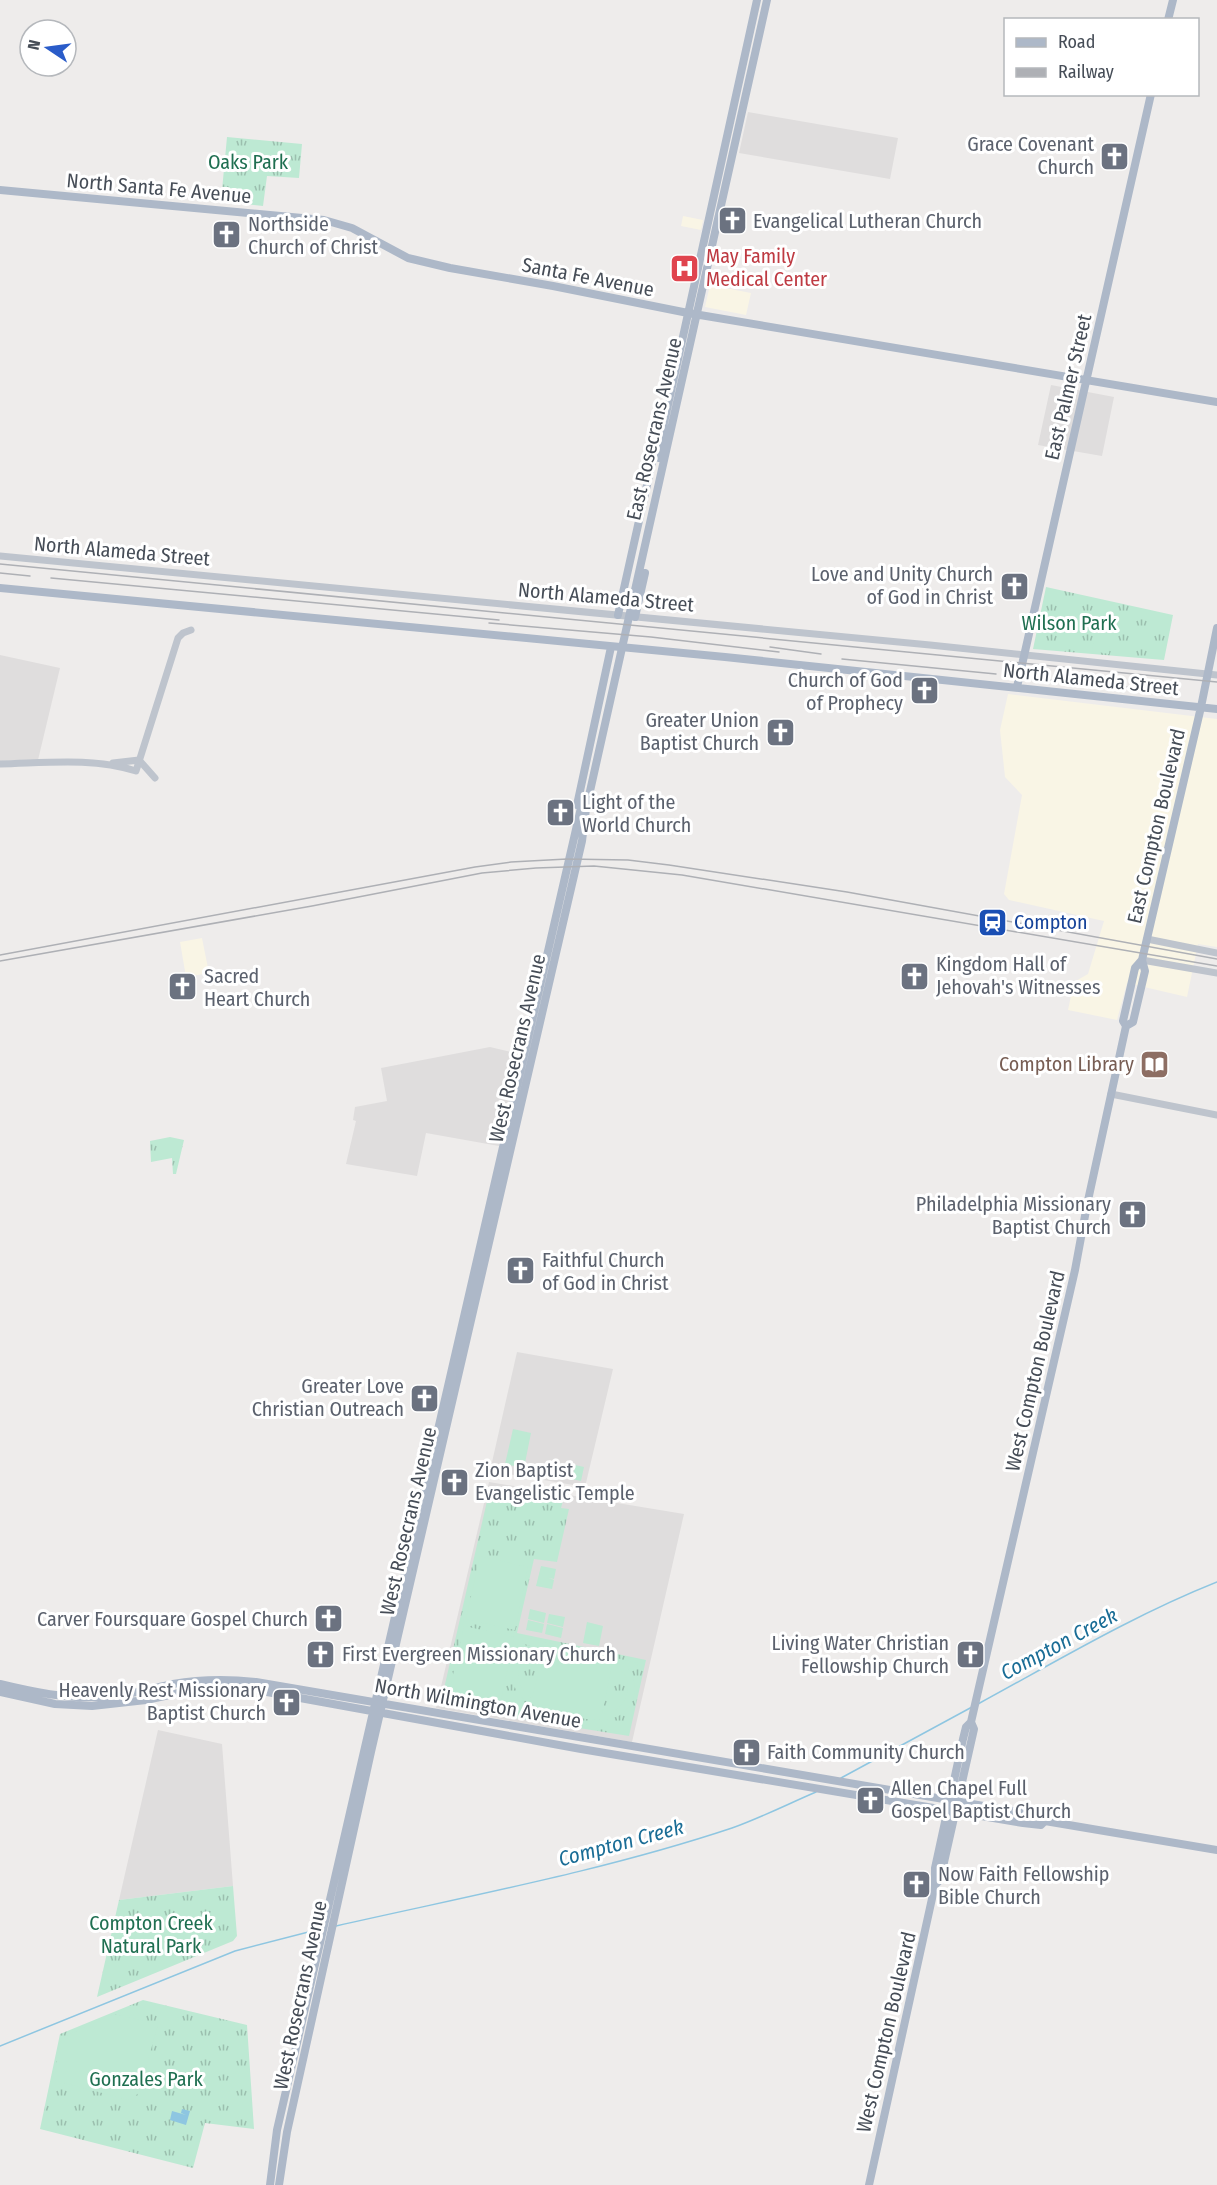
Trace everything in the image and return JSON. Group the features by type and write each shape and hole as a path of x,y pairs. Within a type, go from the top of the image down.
{"main road":[{"name":"East Rosecrans Avenue","path":"643,539 678,404 692,314 757,0"},
{"name":"East Rosecrans Avenue","path":"571,866 572,843 601,728 643,539 664,423 767,0"},
{"path":"1168,18 1173,0"},
{"path":"754,15 763,16"},
{"name":"East Palmer Street","path":"1017,687 1150,96"},
{"name":"North Santa Fe Avenue","path":"0,190 324,220 352,228 414,260"},
{"name":"Santa Fe Avenue","path":"414,260 692,314 1086,380"},
{"path":"1086,380 1217,402"},
{"path":"635,617 675,435 678,404"},
{"path":"618,615 656,445 664,423"},
{"name":"North Alameda Street","path":"0,588 628,648 1217,709"},
{"name":"East Compton Boulevard","path":"1142,960 1201,707 1213,674 1217,628"},
{"path":"572,843 575,816 611,647"},
{"path":"582,841 628,648"},
{"name":"East Rosecrans Avenue","path":"571,866 582,841 601,728"},
{"name":"West Rosecrans Avenue","path":"275,2182 325,1939 377,1707 571,866"},
{"name":"West Compton Boulevard","path":"868,2185 935,1886 935,1868 953,1806 966,1727 972,1718 978,1695 1074,1274 1126,1026 1131,1024 1134,1016 1144,971 1142,960"},
{"name":"North Wilmington Avenue","path":"0,1684 49,1694 93,1698 134,1694 193,1682 239,1680 581,1749 953,1806"},
{"name":"North Wilmington Avenue","path":"0,1692 55,1704 92,1706 146,1700 196,1689 221,1687 256,1690 377,1707 819,1779 953,1806"},
{"path":"953,1806 1032,1824 1041,1824 1045,1821 1217,1851"}],"street":[{"name":"North Alameda Street","path":"0,556 1213,674"},
{"path":"110,764 136,771 178,638 191,630"},
{"path":"0,764 76,762 110,764 139,760"},
{"path":"139,760 155,778"},
{"path":"1147,939 1217,953"},
{"path":"1142,960 1217,973"},
{"path":"1111,1094 1217,1115"}],"shaded area":[{"path":"748,112 898,138 890,179 739,153"},
{"path":"683,216 703,220 701,230 681,226"},
{"path":"710,285 751,293 746,315 705,307"},
{"path":"1051,385 1114,397 1102,456 1038,445"},
{"path":"0,655 60,668 38,760 0,761"},
{"path":"1008,694 1217,719 1217,947 1198,944 1187,997 1127,983 1117,1020 1068,1010 1074,982 1088,974 1104,921 1009,900 1004,894 1022,795 1005,777 1000,730"},
{"path":"202,938 209,973 186,977 180,942"},
{"path":"490,1047 519,1054 499,1146 426,1133 417,1176 346,1164 356,1121 353,1120 355,1107 387,1101 381,1068"},
{"path":"517,1352 613,1369 585,1487 490,1471"},
{"path":"489,1482 684,1514 632,1742 436,1708"},
{"path":"158,1730 222,1744 233,1886 119,1900"}],"green space":[{"name":"Oaks Park","path":"227,137 302,144 299,178 267,176 263,206 221,201"},
{"name":"Wilson Park","path":"1046,587 1173,615 1164,660 1033,649"},
{"path":"1092,609 1116,614 1111,633 1101,634 1095,627 1088,625"},
{"path":"1093,643 1110,646 1109,654 1092,651"},
{"path":"170,1137 184,1140 176,1174 173,1174 172,1158 151,1162 150,1141"},
{"path":"513,1429 531,1433 524,1468 505,1464"},
{"path":"575,1465 584,1467 581,1481 572,1479"},
{"path":"490,1488 564,1497 561,1508 569,1509 557,1562 534,1559 517,1633 646,1660 629,1736 440,1706"},
{"path":"480,1556 528,1567 515,1630 466,1619"},
{"path":"541,1566 556,1569 554,1579 549,1578 554,1580 552,1589 536,1586"},
{"path":"530,1609 546,1613 544,1623 528,1619"},
{"path":"549,1614 565,1617 563,1627 547,1623"},
{"path":"528,1620 544,1624 542,1633 526,1630"},
{"path":"587,1622 603,1626 599,1646 583,1643"},
{"path":"547,1624 563,1628 561,1638 545,1634"},
{"path":"464,1626 514,1637 500,1706 448,1697"},
{"path":"523,1637 638,1663 636,1670 628,1668 634,1683 633,1699 626,1710 616,1717 604,1720 575,1717 526,1701 519,1695 512,1678 516,1660 530,1646 522,1643","holes":["544,1650 532,1698 520,1685 519,1669 527,1656","612,1665 626,1677 627,1693 619,1707 602,1714"]},
{"name":"Compton Creek Natural Park","path":"233,1886 237,1936 233,1941 97,1997 119,1900"},
{"name":"Gonzales Park","path":"143,2000 247,2025 254,2129 205,2123 193,2168 40,2129 60,2034"},
{"path":"114,2014 158,2024 139,2093 129,2100 53,2080 61,2038"}],"water":[{"path":"182,2109 190,2111 186,2125 170,2120 172,2111 186,2115 181,2113"}],"waterway":[{"name":"Compton Creek","path":"978,1704 1126,1624 1217,1582"},
{"name":"Compton Creek","path":"841,1778 972,1707"},
{"name":"Compton Creek","path":"336,1926 535,1882 634,1857 732,1828 816,1792"},
{"name":"Compton Creek","path":"0,2046 235,1951 320,1929"}],"tram line":[{"path":"0,955 475,867 511,862 567,859 628,860 847,892 1217,959"}],"railway":[{"path":"0,564 1217,682"},
{"path":"0,573 30,576"},
{"path":"51,578 499,620"},
{"path":"489,623 651,637 779,652"},
{"path":"770,647 821,654"},
{"path":"842,659 996,674"},
{"path":"1041,679 1175,692"},
{"path":"0,961 312,906 482,873 594,866 682,875 1217,966"}],"place":[{"name":"Grace Covenant Church","path":"1115,156"},
{"name":"Evangelical Lutheran Church","path":"732,221"},
{"name":"Northside Church of Christ","path":"227,235"},
{"name":"May Family Medical Center","path":"685,268"},
{"name":"Love and Unity Church of God in Christ","path":"1014,586"},
{"name":"Church of God of Prophecy","path":"924,691"},
{"name":"Greater Union Baptist Church","path":"780,732"},
{"name":"Light of the World Church","path":"561,813"},
{"name":"Compton","path":"993,922"},
{"name":"Kingdom Hall of Jehovah's Witnesses","path":"915,976"},
{"name":"Sacred Heart Church","path":"183,987"},
{"name":"Compton Library","path":"1155,1064"},
{"name":"Philadelphia Missionary Baptist Church","path":"1132,1215"},
{"name":"Faithful Church of God in Christ","path":"521,1271"},
{"name":"Greater Love Christian Outreach","path":"425,1398"},
{"name":"Zion Baptist Evangelistic Temple","path":"454,1482"},
{"name":"Carver Foursquare Gospel Church","path":"329,1619"},
{"name":"First Evergreen Missionary Church","path":"321,1654"},
{"name":"Living Water Christian Fellowship Church","path":"970,1655"},
{"name":"Heavenly Rest Missionary Baptist Church","path":"287,1702"},
{"name":"Faith Community Church","path":"746,1752"},
{"name":"Allen Chapel Full Gospel Baptist Church","path":"870,1800"},
{"name":"Now Faith Fellowship Bible Church","path":"917,1885"}]}
